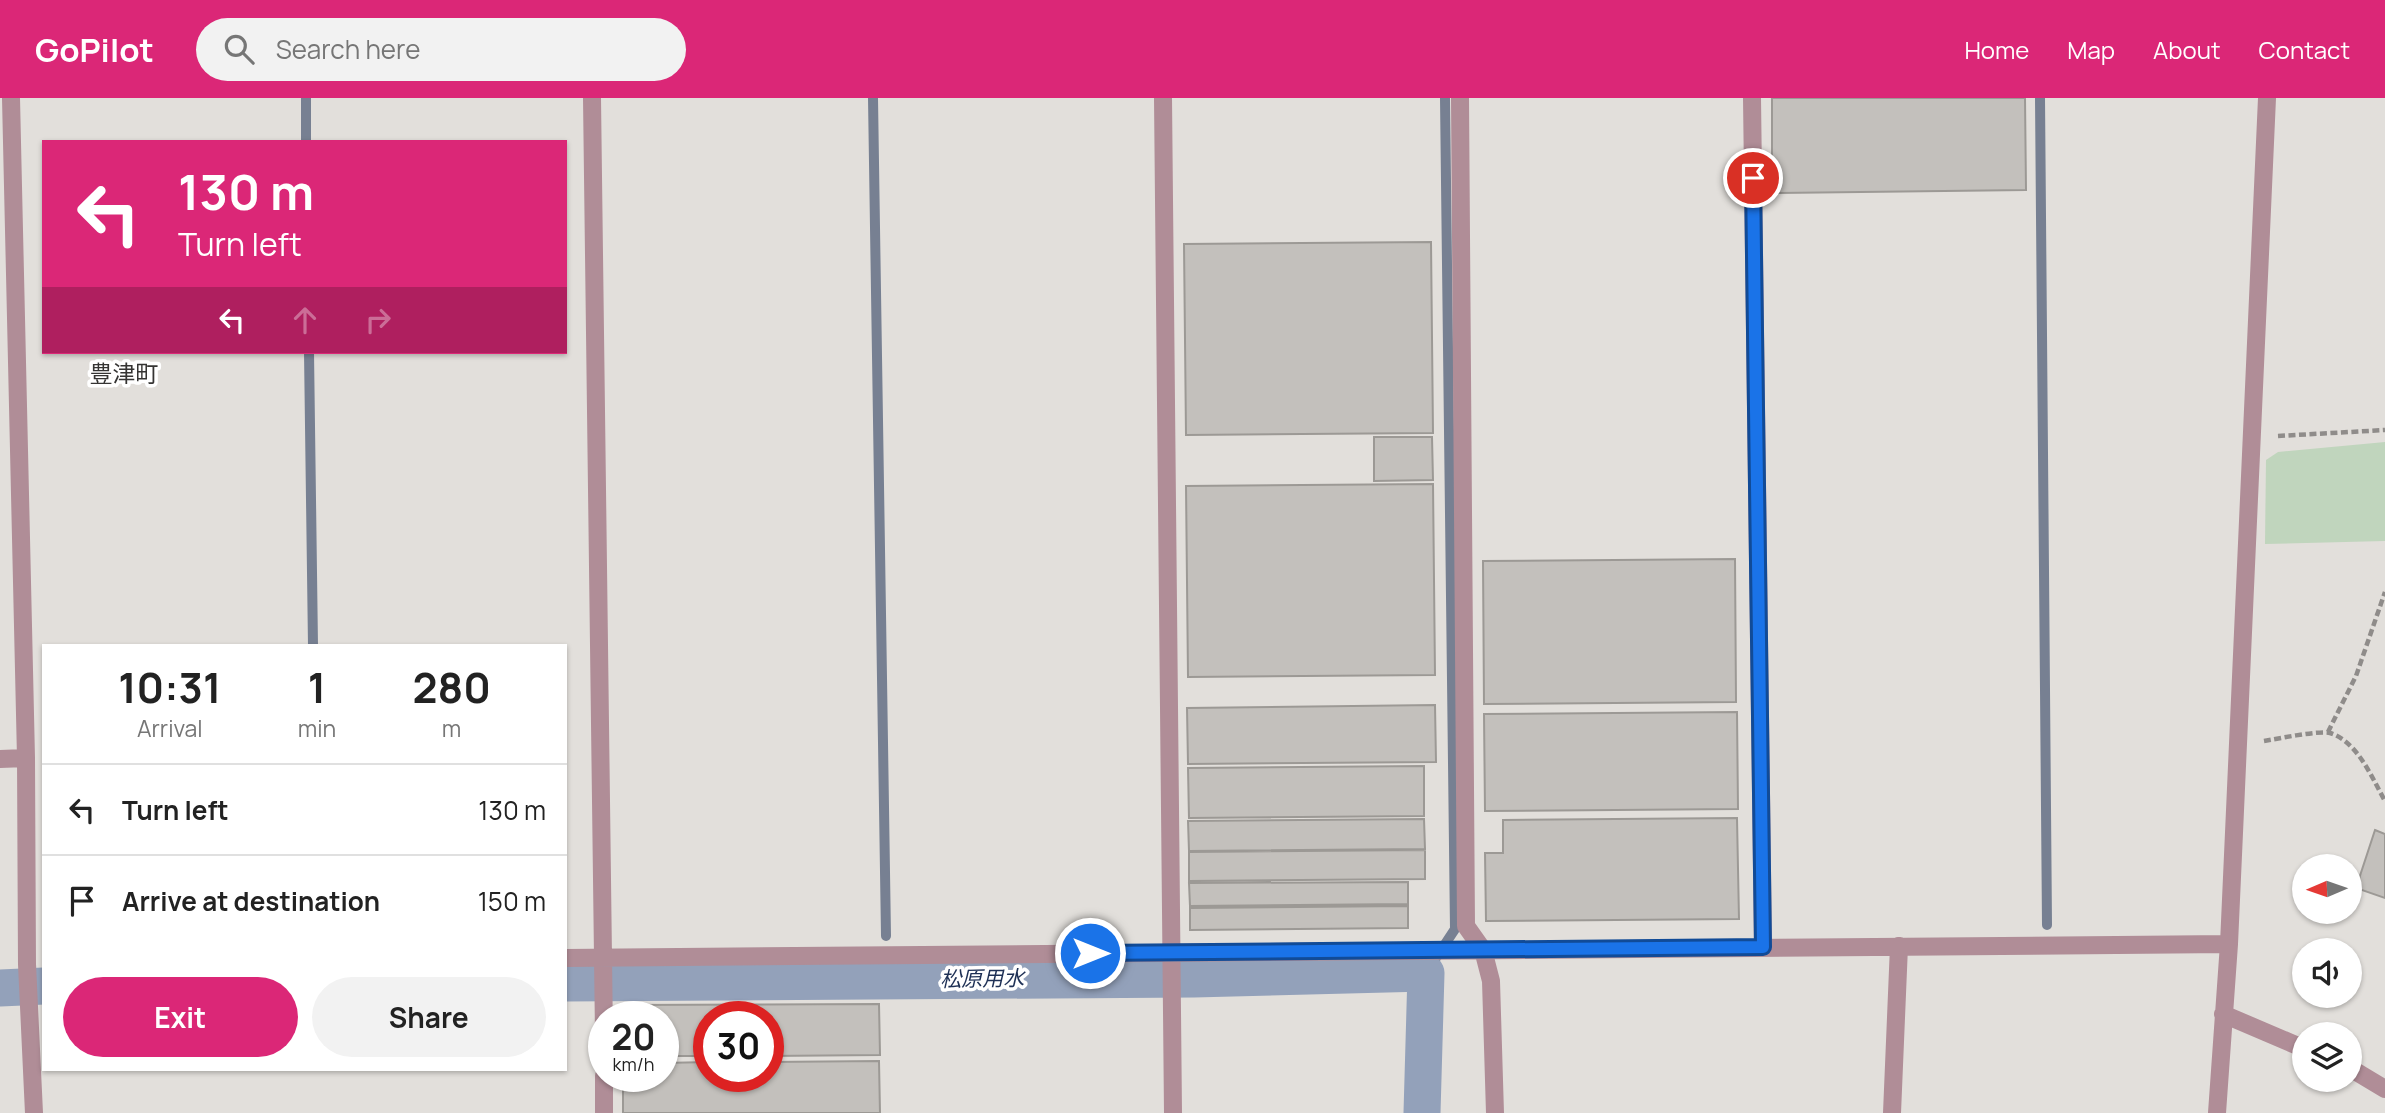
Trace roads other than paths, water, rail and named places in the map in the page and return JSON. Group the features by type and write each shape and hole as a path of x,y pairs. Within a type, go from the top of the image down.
{"street":[{"path":"11,98 26,758 36,964 34,1113"},
{"path":"592,98 604,1001"},
{"path":"1163,98 1173,1113"},
{"path":"1460,98 1466,926 1483,950 1490,981 1495,1113"},
{"path":"1752,98 1763,947"},
{"path":"2217,1113 2229,944 2267,98"},
{"path":"0,759 26,758"},
{"path":"567,958 2229,944"},
{"path":"1892,1113 1899,946"},
{"path":"2223,1014 2292,1043"},
{"path":"2362,1075 2385,1089"},
{"path":"604,1092 604,1113"}],"waterway":[{"path":"306,98 306,140"},
{"path":"873,98 886,936"},
{"path":"1426,973 1455,929 1445,98"},
{"path":"2040,98 2047,925"},
{"path":"309,354 313,644"},
{"name":"松原用水","path":"567,983 1194,979 1426,973 1422,1113"},
{"name":"松原用水","path":"0,988 42,986"}],"district":[{"name":"豊津町","path":"124,373"}]}
